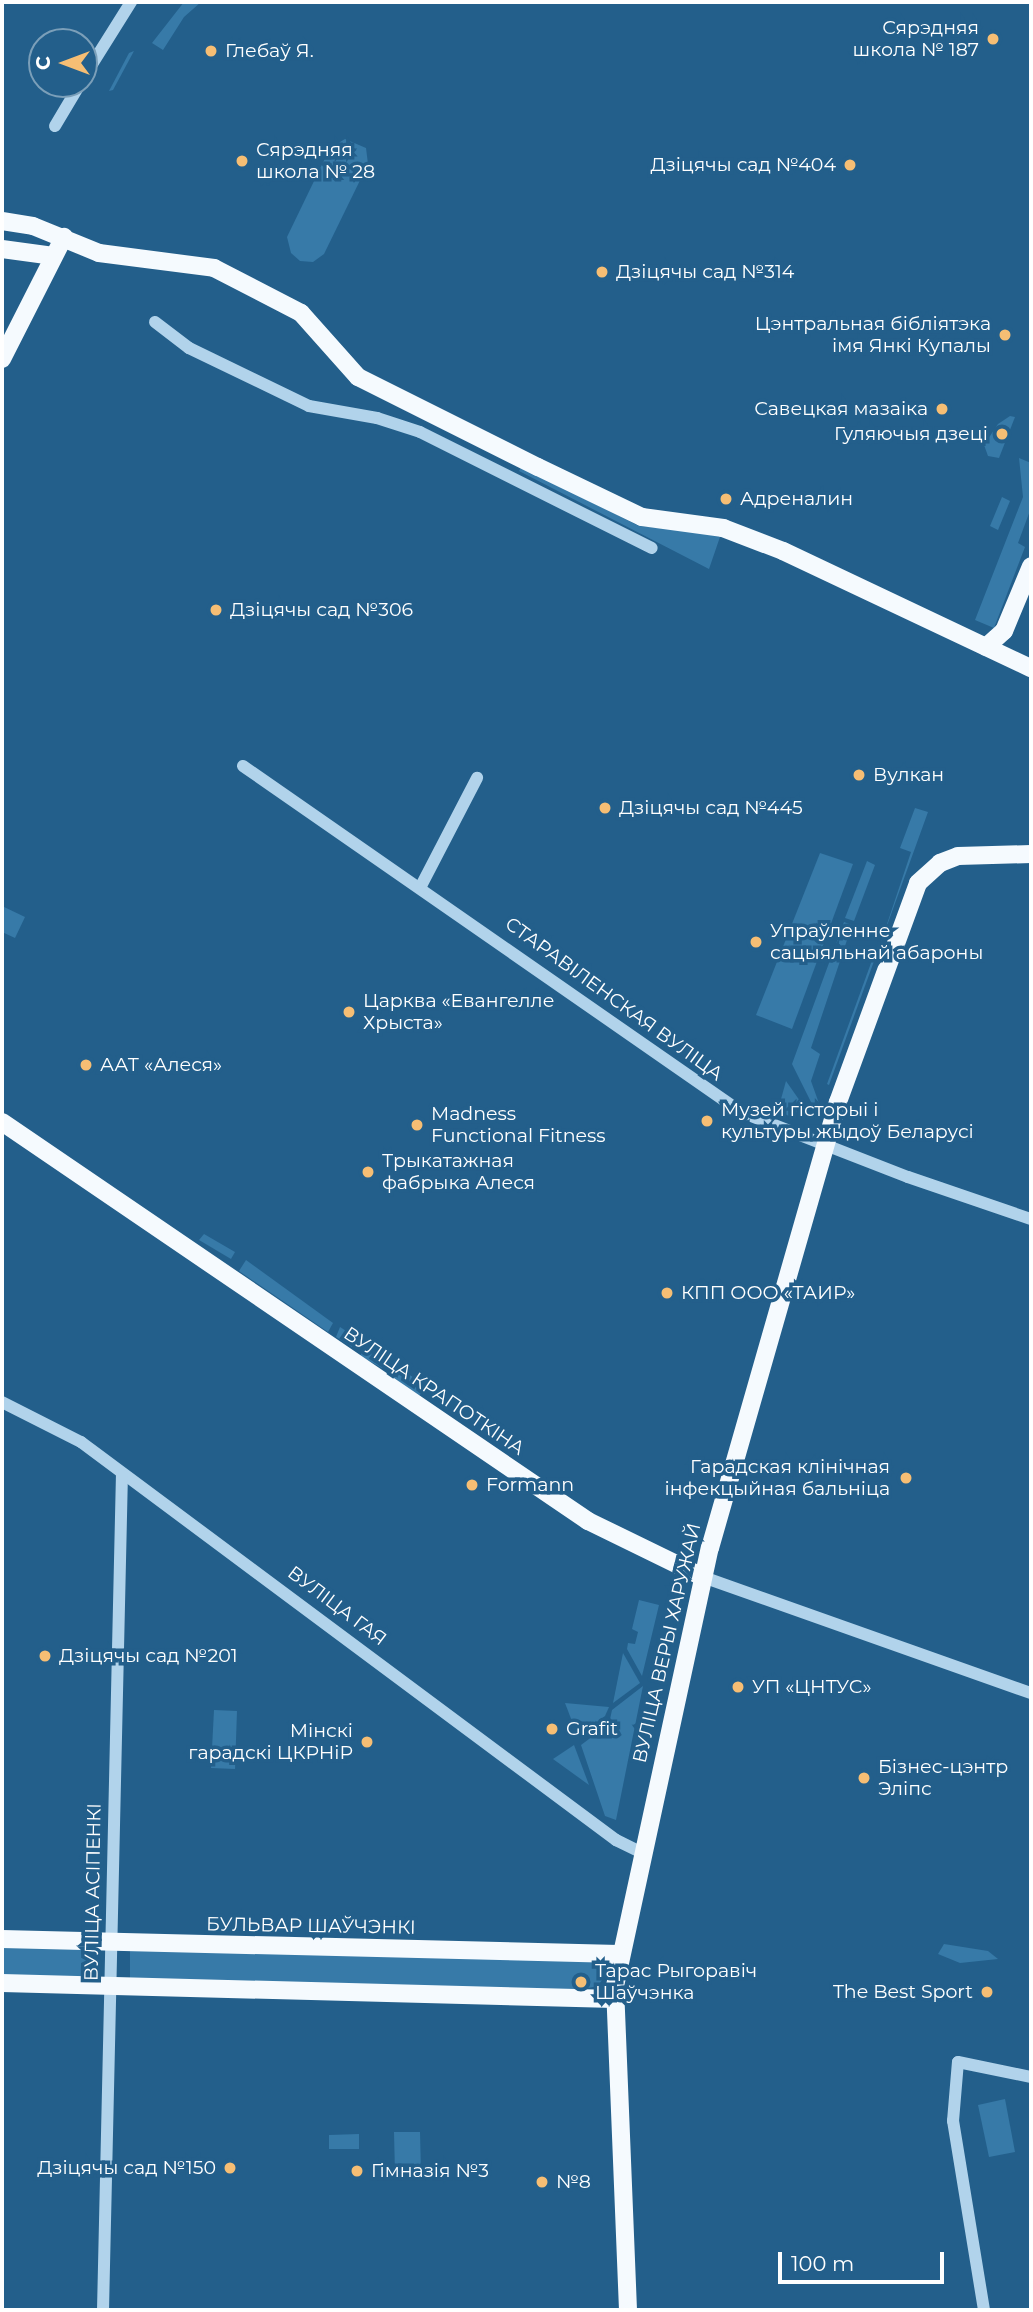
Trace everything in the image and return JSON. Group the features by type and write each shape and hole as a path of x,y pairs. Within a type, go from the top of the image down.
{"main road":[{"path":"2,221 64,237 99,254 214,268 301,313 358,377 538,467 642,517 723,528 783,551 1024,665"},
{"path":"2,359 64,237"},
{"path":"2,249 54,256"},
{"path":"986,647 1004,631 1031,566"},
{"path":"1024,665 1008,642 1031,583"},
{"name":"ВУЛІЦА ВЕРЫ ХАРУЖАЙ","path":"628,2310 615,1999 619,1954 703,1577 825,1144 918,883 940,863 958,856 1031,853"},
{"name":"ВУЛІЦА КРАПОТКІНА","path":"2,1122 588,1521 703,1577"},
{"name":"БУЛЬВАР ШАЎЧЭНКІ","path":"2,1939 619,1954"},
{"path":"2,1983 615,1999"}],"street":[{"path":"98,55 131,2"},
{"path":"55,127 72,98"},
{"path":"155,322 189,348 309,406 402,425 652,548"},
{"name":"СТАРАВІЛЕНСКАЯ ВУЛІЦА","path":"243,766 421,886 708,1092 741,1112 1031,1219"},
{"path":"421,886 477,778"},
{"name":"ВУЛІЦА ГАЯ","path":"2,1402 58,1427 294,1597 616,1840 641,1852"},
{"name":"ВУЛІЦА АСІПЕНКІ","path":"103,2310 122,1475"},
{"name":"ВУЛІЦА КРАПОТКІНА","path":"703,1577 1031,1693"},
{"path":"984,2310 953,2121 958,2062 1031,2077"}],"shaded area":[{"path":"184,2 201,2 184,17 163,50 152,43"},
{"path":"134,51 113,90 109,91 129,53"},
{"path":"345,139 366,148 368,164 324,254 313,262 300,261 291,253 287,237 330,148"},
{"path":"1010,416 1015,417 999,458 988,456 984,445 998,424"},
{"path":"1019,458 1031,463 1031,508 1018,543 1025,547 994,628 975,620 1023,497"},
{"path":"521,467 639,526 721,534 709,569 519,471"},
{"path":"1002,497 1010,501 998,530 990,526"},
{"path":"915,808 928,812 880,945 911,852 900,848"},
{"path":"820,853 853,864 792,1029 756,1015"},
{"path":"867,861 875,865 854,921 845,918"},
{"path":"2,906 25,917 15,938 2,932"},
{"path":"844,922 852,925 811,1048 820,1054 811,1081 821,1109 818,1116 792,1064"},
{"path":"875,952 877,953 829,1085 827,1084"},
{"path":"786,1081 800,1101 794,1119 778,1110"},
{"path":"204,1234 235,1252 231,1259 199,1240"},
{"path":"246,1260 333,1323 328,1332 239,1271"},
{"path":"340,1327 357,1338 352,1347 336,1337"},
{"path":"366,1346 388,1358 382,1368 360,1356"},
{"path":"398,1367 426,1386 419,1396 392,1377"},
{"path":"639,1600 659,1605 642,1676 627,1649 628,1643 635,1644 638,1632 632,1629"},
{"path":"623,1653 640,1683 613,1703"},
{"path":"643,1686 616,1820 605,1816 581,1745 609,1724 612,1710"},
{"path":"565,1703 609,1707 605,1716 578,1737"},
{"path":"214,1710 237,1711 235,1769 211,1768"},
{"path":"574,1745 589,1785 553,1759"},
{"path":"944,1944 988,1951 998,1959 960,1963 938,1954"},
{"path":"2,1946 92,1949 91,1977 2,1975"},
{"path":"130,1949 597,1961 604,1977 598,1986 578,1990 130,1979"},
{"path":"1005,2099 1015,2152 989,2157 978,2105"},
{"path":"394,2132 420,2132 421,2173 395,2174"},
{"path":"359,2134 359,2149 329,2149 329,2135"}],"place":[{"name":"Сярэдняя школа № 187","path":"993,39"},
{"name":"Глебаў Я.","path":"211,51"},
{"name":"Сярэдняя школа № 28","path":"242,161"},
{"name":"Дзіцячы сад №404","path":"850,165"},
{"name":"Дзіцячы сад №314","path":"602,272"},
{"name":"Цэнтральная бібліятэка імя Янкі Купалы","path":"1005,335"},
{"name":"Савецкая мазаіка","path":"942,409"},
{"name":"Гуляючыя дзеці","path":"1002,434"},
{"name":"Адреналин","path":"726,499"},
{"name":"Дзіцячы сад №306","path":"216,610"},
{"name":"Вулкан","path":"859,775"},
{"name":"Дзіцячы сад №445","path":"605,808"},
{"name":"Упраўленне сацыяльнай абароны","path":"756,942"},
{"name":"Царква «Евангелле Хрыста»","path":"349,1012"},
{"name":"ААТ «Алеся»","path":"86,1065"},
{"name":"Музей гісторыі і культуры жыдоў Беларусі","path":"707,1121"},
{"name":"Madness Functional Fitness","path":"417,1125"},
{"name":"Трыкатажная фабрыка Алеся","path":"368,1172"},
{"name":"КПП ООО «ТАИР»","path":"667,1293"},
{"name":"Гарадская клінічная інфекцыйная бальніца","path":"906,1478"},
{"name":"Formann","path":"472,1485"},
{"name":"Дзіцячы сад №201","path":"45,1656"},
{"name":"УП «ЦНТУС»","path":"738,1687"},
{"name":"Grafit","path":"552,1729"},
{"name":"Мінскі гарадскі ЦКРНіР","path":"367,1742"},
{"name":"Бізнес-цэнтр Эліпс","path":"864,1778"},
{"name":"Тарас Рыгоравіч Шаўчэнка","path":"581,1982"},
{"name":"The Best Sport","path":"987,1992"},
{"name":"Дзіцячы сад №150","path":"230,2168"},
{"name":"Гімназія №3","path":"357,2171"},
{"name":"№8","path":"542,2182"}]}
